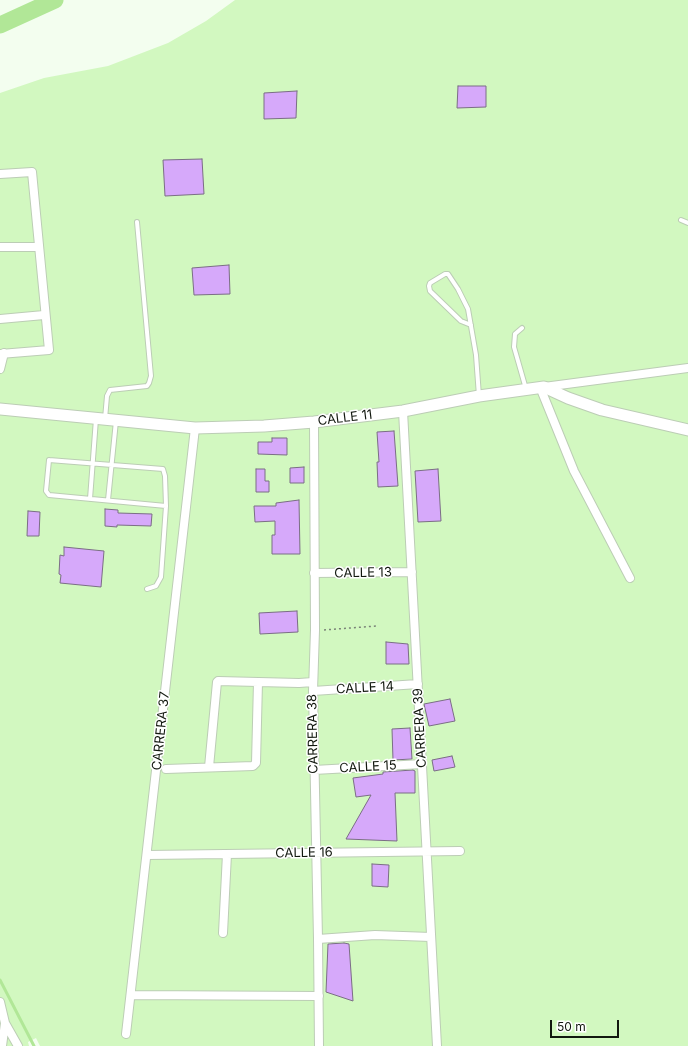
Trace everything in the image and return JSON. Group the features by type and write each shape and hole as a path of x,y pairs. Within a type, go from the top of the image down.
{"main road":[{"name":"CALLE 11","path":"0,409 195,428 264,426 314,422 403,411 479,396 542,387"},
{"path":"542,387 602,410 688,430"}],"street":[{"path":"0,174 32,172 44,315 49,350 2,354 0,369"},
{"path":"0,247 38,247"},
{"path":"0,319 44,315"},
{"name":"CALLE 11","path":"542,387 688,368"},
{"path":"542,387 574,471 630,578"},
{"name":"CARRERA 39","path":"403,411 437,1046"},
{"name":"CARRERA 38","path":"314,422 315,630 313,691 319,1046"},
{"name":"CARRERA 37","path":"126,1034 195,428"},
{"name":"CALLE 13","path":"314,573 412,572"},
{"path":"209,767 218,681 313,682"},
{"path":"166,769 252,766 256,763 258,682"},
{"name":"CALLE 14","path":"313,691 418,684"},
{"name":"CALLE 15","path":"314,770 422,764"},
{"name":"CALLE 16","path":"147,855 460,851"},
{"path":"223,932 227,854"},
{"path":"318,939 375,935 431,937"},
{"path":"131,995 319,996"},
{"path":"0,1002 5,1023 18,1046"},
{"path":"2,1046 5,1023"}],"lane":[{"path":"681,220 688,223"},
{"path":"90,499 93,464 101,419 107,396 110,390 147,386 151,376 137,222"},
{"path":"471,325 461,321 430,291 430,283 445,274 448,274 458,289 468,309 471,325 476,355 479,396"},
{"path":"522,328 515,334 514,347 526,389"},
{"path":"108,500 116,421"},
{"path":"147,589 156,586 161,577 166,506 166,476 163,469 50,460 46,491 49,496 166,506"}],"path":[{"path":"315,630 376,626"}],"green space":[{"path":"235,0 688,0 688,1046 40,1046 36,1038 28,1042 29,1046 0,1046 0,93 44,78 108,66 168,43 206,21"}],"building":[{"path":"458,86 486,86 486,107 457,108"},
{"path":"297,91 296,118 264,119 264,93"},
{"path":"202,159 204,194 165,196 163,160"},
{"path":"229,265 230,294 194,295 192,268"},
{"path":"394,431 398,486 378,487 377,462 379,462 377,432"},
{"path":"272,438 287,438 287,455 258,454 258,442 272,442"},
{"path":"304,467 304,483 290,483 290,468"},
{"path":"256,469 265,469 265,481 269,481 269,492 256,492"},
{"path":"438,469 441,521 418,522 415,471"},
{"path":"299,500 300,554 272,554 272,535 275,535 275,521 255,522 254,506 276,506 276,503"},
{"path":"105,509 118,510 118,513 152,514 151,526 105,526"},
{"path":"28,511 40,512 39,536 27,536"},
{"path":"64,547 104,551 101,587 60,583 60,555 64,556"},
{"path":"297,611 298,632 260,634 259,613"},
{"path":"386,642 408,644 409,664 386,664"},
{"path":"450,699 455,721 429,726 424,704"},
{"path":"410,728 412,759 393,760 392,729"},
{"path":"452,756 455,767 434,771 432,760"},
{"path":"415,771 415,793 395,793 397,841 346,839 371,795 356,797 353,778 383,774 383,772"},
{"path":"372,864 389,865 388,887 372,886"},
{"path":"328,944 349,944 353,1001 326,992"}],"waterway":[{"path":"0,25 55,0"},
{"path":"0,980 34,1046"}]}
